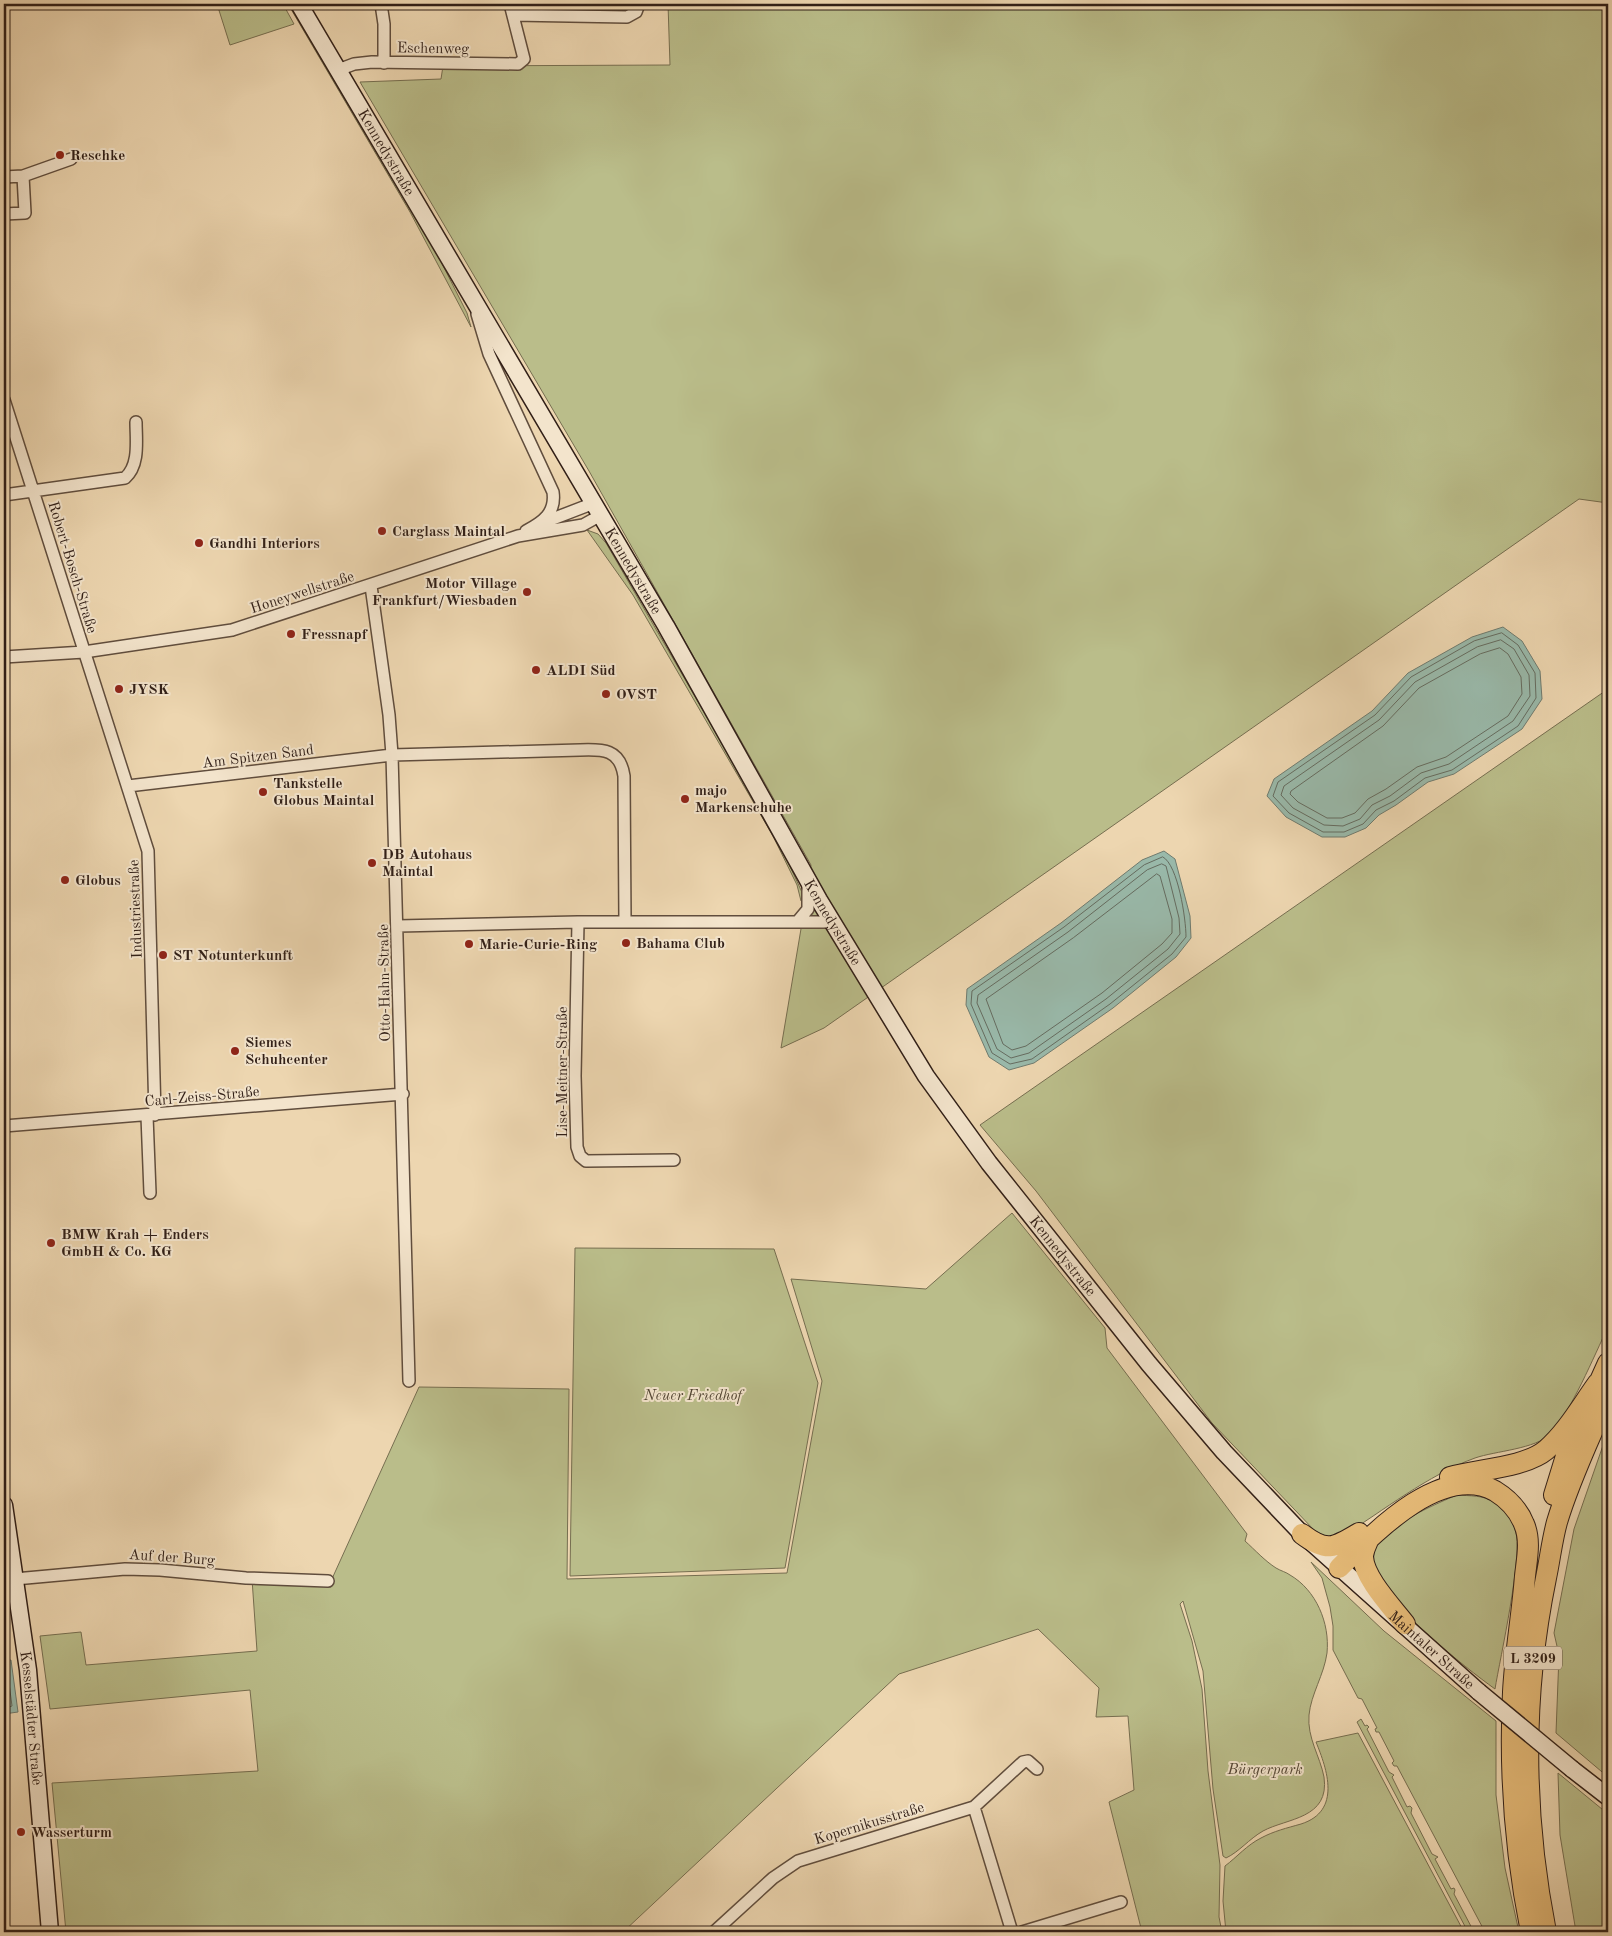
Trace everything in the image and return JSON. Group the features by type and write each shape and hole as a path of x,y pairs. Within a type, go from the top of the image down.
{"highway":[{"name":"L 3209","path":"1546,1932 1532,1851 1528,1798 1530,1698 1533,1658 1540,1606 1557,1522 1603,1389 1608,1363"},
{"name":"L 3209","path":"1531,1932 1516,1834 1513,1794 1513,1691 1522,1615 1540,1540 1566,1456 1603,1389"},
{"path":"1334,1563 1364,1536 1422,1491 1448,1478 1516,1463 1545,1450 1603,1389"},
{"path":"1302,1534 1314,1543 1330,1547 1338,1546 1364,1536 1404,1509 1441,1490 1465,1484 1492,1490 1507,1499 1520,1514 1528,1540 1522,1615"},
{"path":"1364,1536 1363,1556 1365,1567 1372,1580 1405,1624"}],"main road":[{"name":"Kennedystraße","path":"299,4 597,509 833,922 921,1069 989,1163 1149,1364 1264,1495"},
{"name":"Maintaler Straße","path":"1264,1495 1302,1534 1479,1692 1608,1797"},
{"name":"Kesselstädter Straße","path":"4,1506 28,1670 50,1932"}],"street":[{"path":"382,4 384,62"},
{"path":"510,4 513,15 626,17 636,12 639,4"},
{"name":"Eschenweg","path":"338,70 354,64 384,62 518,64 524,59 513,15"},
{"path":"4,177 23,176 71,159"},
{"path":"4,214 25,213 23,176"},
{"name":"Kennedystraße","path":"474,303 489,354 553,492 552,511 536,525 518,536"},
{"name":"Robert-Bosch-Straße","path":"4,400 84,652"},
{"name":"Robert-Bosch-Straße","path":"34,492 125,478 135,463 136,422"},
{"path":"4,495 34,492"},
{"path":"536,525 597,509"},
{"name":"Honeywellstraße","path":"4,657 84,652 232,630 518,536 582,524 597,509"},
{"name":"Otto-Hahn-Straße","path":"370,586 389,715 392,756 403,1094 409,1381"},
{"name":"Industriestraße","path":"84,652 149,857 150,1193"},
{"path":"392,756 600,749 614,754 622,764 624,776 625,922"},
{"name":"Am Spitzen Sand","path":"128,786 392,756"},
{"path":"798,921 808,909 807,877"},
{"path":"398,926 578,922 833,922"},
{"name":"Lise-Meitner-Straße","path":"578,922 575,1076 577,1147 580,1156 586,1161 674,1160"},
{"name":"Carl-Zeiss-Straße","path":"4,1126 151,1116 403,1094"},
{"name":"Auf der Burg","path":"15,1580 125,1569 160,1570 246,1578 328,1581"},
{"name":"Kopernikusstraße","path":"714,1932 773,1878 798,1861 974,1807 1023,1762 1028,1761 1037,1768"},
{"path":"974,1807 1012,1932"},
{"path":"1022,1932 1121,1902"}],"green space":[{"path":"217,4 283,4 294,24 230,45"},
{"path":"288,4 293,4 429,238 467,313 471,327 410,212"},
{"path":"668,4 1608,4 1608,503 1579,499 824,1028 781,1048 805,905 801,901 797,885 773,836 633,595 587,530 598,534 606,543 777,838 806,901 811,865 589,471 360,82 441,79 443,66 670,65"},
{"path":"1608,689 1608,1327 1566,1412 1544,1439 1525,1446 1475,1458 1457,1465 1406,1494 1341,1537 1330,1537 1314,1530 1212,1423 1036,1191 980,1125"},
{"name":"Bürgerpark","path":"1012,1213 1105,1328 1107,1348 1247,1534 1245,1541 1268,1562 1299,1581 1307,1589 1314,1598 1323,1619 1326,1630 1327,1653 1309,1715 1310,1731 1324,1777 1324,1791 1320,1801 1314,1809 1305,1815 1263,1831 1226,1858 1223,1856 1213,1789 1203,1671 1183,1601 1180,1604 1192,1641 1202,1689 1208,1771 1220,1865 1219,1917 1222,1932 1142,1932 1109,1802 1134,1790 1128,1716 1096,1717 1099,1688 1038,1629 899,1674 623,1932 66,1932 52,1783 258,1771 250,1690 50,1709 40,1636 81,1632 86,1665 257,1651 252,1579 331,1581 419,1387 569,1389 567,1579 787,1573 822,1381 791,1279 926,1289"},
{"name":"Neuer Friedhof","path":"575,1248 774,1249 818,1383 785,1568 570,1576"},
{"path":"1608,1431 1608,1777 1556,1733 1559,1655 1554,1633 1574,1529"},
{"path":"1457,1495 1481,1497 1494,1502 1507,1514 1515,1529 1517,1541 1514,1582 1495,1689 1448,1652 1412,1620 1385,1589 1374,1565 1375,1548 1383,1535 1408,1518"},
{"path":"1311,1562 1384,1631 1496,1721 1496,1795 1505,1868 1519,1932 1485,1932 1397,1766 1394,1766 1392,1763 1394,1761 1379,1732 1376,1732 1375,1729 1377,1728 1362,1699 1358,1698 1333,1650 1333,1626 1330,1607 1322,1578"},
{"path":"1361,1719 1365,1726 1369,1727 1367,1729 1389,1772 1394,1775 1392,1777 1407,1807 1410,1806 1412,1808 1411,1813 1432,1854 1438,1857 1435,1859 1451,1889 1454,1888 1454,1894 1474,1932 1468,1932 1357,1722"},
{"path":"1358,1733 1464,1932 1226,1932 1223,1901 1225,1866 1261,1838 1301,1824 1314,1818 1322,1810 1327,1799 1327,1776 1316,1742"},
{"path":"1558,1773 1608,1814 1608,1932 1576,1932 1560,1835"}],"water":[{"path":"1503,627 1522,641 1540,671 1542,699 1522,729 1454,774 1428,782 1379,815 1366,828 1345,837 1322,837 1286,817 1267,796 1274,779 1372,711 1408,673 1472,637"},
{"path":"1164,851 1175,859 1190,916 1191,938 1176,957 1113,1008 1034,1063 1009,1070 989,1057 966,1005 967,989 1061,923 1142,860"},
{"path":"11,1660 18,1712 4,1714 4,1661"}],"place":[{"name":"Reschke","path":"60,155"},
{"name":"Carglass Maintal","path":"382,531"},
{"name":"Gandhi Interiors","path":"199,543"},
{"name":"Motor Village Frankfurt/Wiesbaden","path":"527,592"},
{"name":"Fressnapf","path":"291,634"},
{"name":"ALDI Süd","path":"536,670"},
{"name":"JYSK","path":"119,689"},
{"name":"OVST","path":"606,694"},
{"name":"Tankstelle Globus Maintal","path":"263,792"},
{"name":"majo Markenschuhe","path":"685,799"},
{"name":"DB Autohaus Maintal","path":"372,863"},
{"name":"Globus","path":"65,880"},
{"name":"Bahama Club","path":"626,943"},
{"name":"Marie-Curie-Ring","path":"469,944"},
{"name":"ST Notunterkunft","path":"163,955"},
{"name":"Siemes Schuhcenter","path":"235,1051"},
{"name":"BMW Krah + Enders GmbH & Co. KG","path":"51,1243"},
{"name":"Wasserturm","path":"21,1832"}]}
